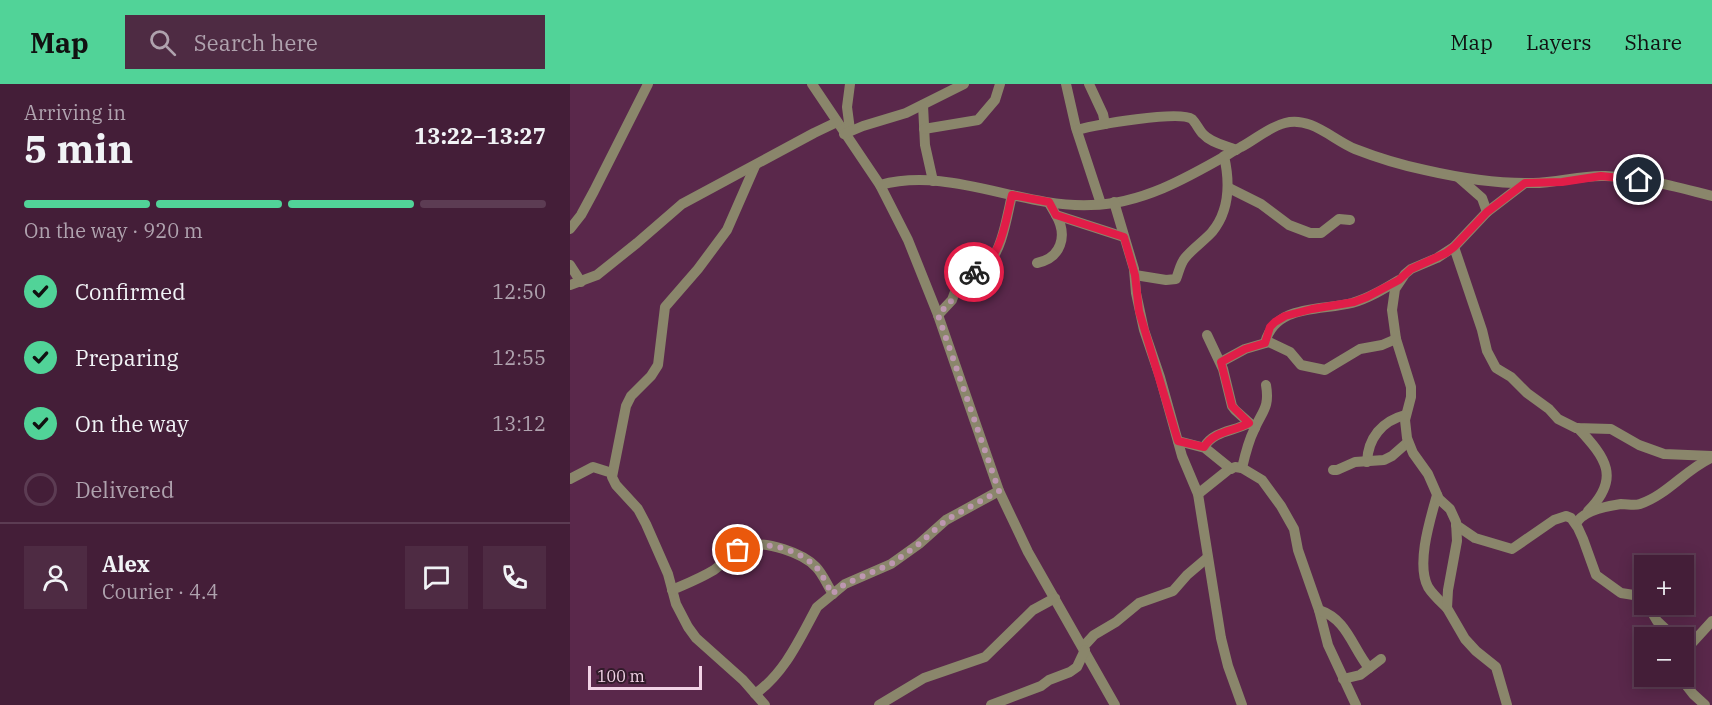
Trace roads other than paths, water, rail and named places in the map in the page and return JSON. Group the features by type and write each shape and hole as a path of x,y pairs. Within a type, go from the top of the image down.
{"street":[{"path":"570,230 585,207 648,84"},
{"path":"812,84 837,122 847,132 880,185 908,240 938,315 999,491 1028,552 1115,705"},
{"path":"847,132 850,84"},
{"path":"847,132 906,113 964,84"},
{"path":"924,129 978,120 995,100 1000,84"},
{"path":"1066,84 1077,130 1101,204"},
{"path":"1089,84 1105,124"},
{"path":"923,105 927,157 933,181"},
{"path":"1077,130 1161,117 1186,117 1194,122 1200,132 1210,140 1236,150"},
{"path":"570,285 597,275 682,204 837,122"},
{"path":"880,185 908,180 933,181 1049,202 1071,205 1101,204 1152,193 1236,150 1273,127 1286,122 1297,122 1307,123 1355,149 1386,160 1458,177 1525,183 1562,182 1601,176 1621,177 1712,196"},
{"path":"1135,275 1166,280 1177,278 1185,257 1219,223 1229,188 1224,156"},
{"path":"755,166 727,230 665,308 658,365 651,376 631,396 626,406 612,473 616,485 628,497 646,524 668,574 682,618 696,638 743,680 765,705"},
{"path":"1458,177 1482,198 1487,212"},
{"path":"1265,343 1270,327 1285,316 1354,302 1399,280 1411,269 1437,258 1454,247 1487,212 1525,183"},
{"path":"1229,188 1261,204 1289,225 1310,233 1321,233 1339,219 1350,220"},
{"path":"938,315 952,300 960,278 986,266 992,259 1004,230 1012,195"},
{"path":"1037,263 1051,259 1058,251 1060,224 1049,202"},
{"path":"1114,202 1135,275 1139,311 1178,441 1198,494 1221,638 1242,705"},
{"path":"1056,215 1124,237"},
{"path":"1454,247 1493,366 1511,377 1558,419 1578,428 1598,449 1606,473 1606,484 1597,503 1588,512"},
{"path":"570,265 581,282"},
{"path":"1399,280 1395,289 1392,310 1396,339 1411,387 1411,397 1405,415 1408,442 1428,474 1437,495 1453,514 1456,525 1457,541 1448,590 1448,608"},
{"path":"1207,335 1221,362 1232,406 1252,425"},
{"path":"1221,362 1239,352 1265,343 1275,343 1293,354 1301,365 1325,370 1360,349 1382,345 1396,339"},
{"path":"1198,494 1236,468 1252,425 1266,408 1268,396 1266,385"},
{"path":"1367,462 1369,447 1379,429 1405,415"},
{"path":"1204,447 1218,433 1252,425"},
{"path":"1578,428 1611,429 1639,445 1664,454 1712,456"},
{"path":"1178,441 1204,447 1236,468 1262,480 1290,519 1300,559 1319,610 1328,645 1356,705"},
{"path":"1333,470 1348,463 1377,461 1392,456 1408,442"},
{"path":"1576,524 1583,514 1588,512 1622,504 1636,505 1662,493 1712,456"},
{"path":"570,479 593,467 612,473"},
{"path":"755,694 778,672 798,643 818,607 832,594 845,584 891,564 919,544 946,520 999,491"},
{"path":"1437,495 1425,544 1423,573 1430,590 1448,608 1465,639 1496,667 1507,705"},
{"path":"1456,525 1475,538 1508,549 1516,548 1526,538 1566,516 1576,524 1596,575 1621,593 1634,595"},
{"path":"672,590 711,572 738,550 748,545 758,544 788,551 814,564 832,594"},
{"path":"992,705 1070,672 1077,667 1084,649 1094,635 1116,622 1139,603 1173,591 1207,558"},
{"path":"879,705 924,678 985,657 1033,610 1055,598"},
{"path":"1319,610 1340,622 1369,668"},
{"path":"1653,615 1663,627"},
{"path":"1694,641 1712,621"},
{"path":"1344,679 1360,675 1381,659"},
{"path":"1688,687 1705,705"}]}
